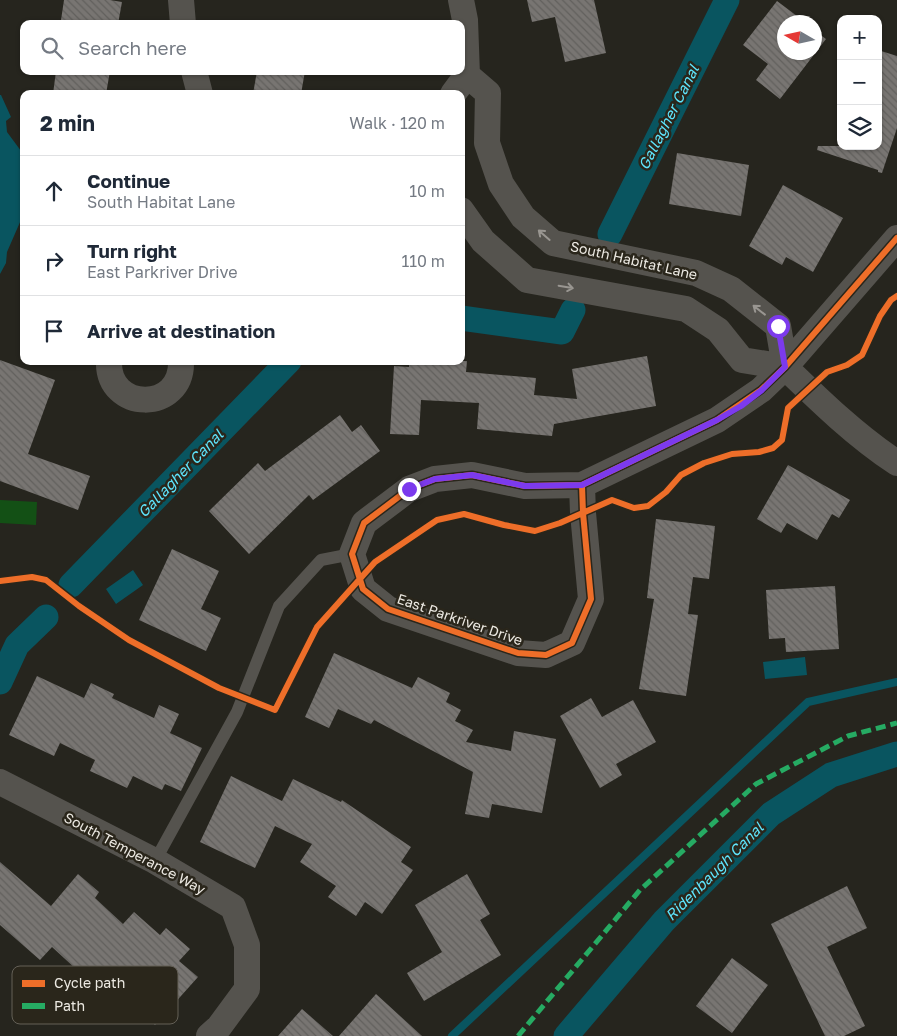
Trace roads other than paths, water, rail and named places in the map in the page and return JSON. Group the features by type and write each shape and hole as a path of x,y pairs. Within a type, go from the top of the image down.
{"street":[{"path":"181,0 183,20"},
{"name":"South Habitat Lane","path":"461,0 465,20"},
{"path":"195,75 199,90"},
{"name":"South Habitat Lane","path":"460,84 488,92 487,143 501,184 523,217 553,243 696,273 732,289 778,326 785,367"},
{"path":"465,216 483,241 526,280 686,309 718,330 742,360 785,367 875,448 897,463"},
{"path":"352,554 364,523 409,489 435,479 472,475 525,486 582,485 717,420 741,406 762,390 785,367 897,238"},
{"path":"110,365 111,375 116,386 124,394 134,399 147,401 159,398 169,391 177,382 181,365"},
{"name":"East Parkriver Drive","path":"352,554 363,589 388,609 518,653 546,655 572,643 591,599 582,485"},
{"name":"South Temperance Way","path":"0,782 155,861 233,907 247,945 247,989 219,1027 209,1036"}],"lane":[{"path":"155,861 237,712 279,606 321,560 352,554"}],"water":[{"path":"1,95 11,117 6,121 7,132 20,150 20,222 7,252 6,263 0,274"},
{"path":"133,570 143,585 116,604 106,589"},
{"path":"805,657 807,675 765,679 763,662"}],"waterway":[{"name":"Gallagher Canal","path":"610,234 727,0"},
{"name":"Gallagher Canal","path":"465,319 562,332 573,310"},
{"name":"Gallagher Canal","path":"71,585 285,365"},
{"name":"Gallagher Canal","path":"0,682 17,645 46,617"},
{"path":"452,1036 808,702 897,682"},
{"name":"Ridenbaugh Canal","path":"566,1036 664,921 771,814 831,775 897,754"}]}
